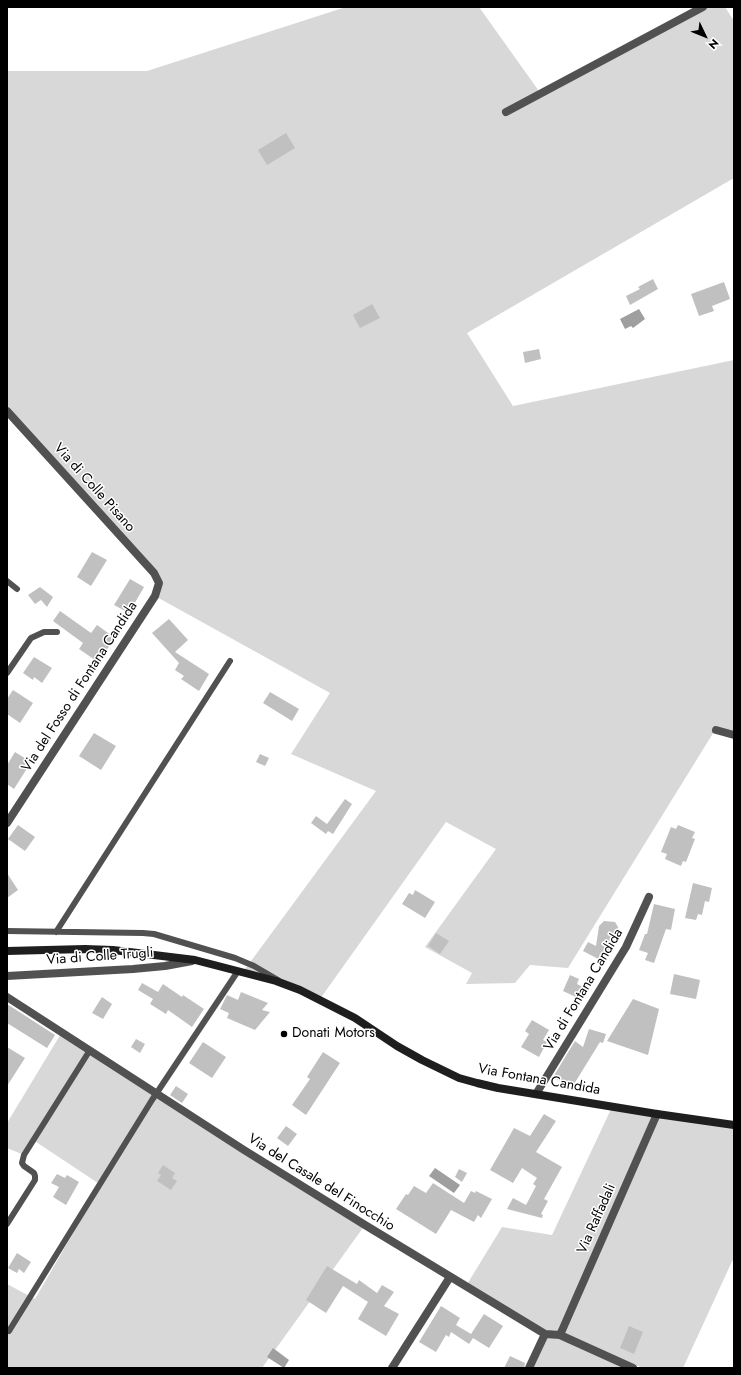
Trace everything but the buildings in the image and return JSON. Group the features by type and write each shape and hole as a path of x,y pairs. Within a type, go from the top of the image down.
{"main road":[{"name":"Via Fontana Candida","path":"7,951 85,949 113,950 195,960 283,983 314,996 342,1010 397,1046 422,1060 446,1072 484,1085 657,1114 734,1125"}],"street":[{"path":"506,112 703,7"},
{"name":"Via di Colle Pisano","path":"7,411 154,573 159,583"},
{"name":"Via del Fosso di Fontana Candida","path":"7,823 155,596 159,583"},
{"path":"716,730 734,735"},
{"name":"Via di Fontana Candida","path":"536,1094 624,951 649,897"},
{"name":"Via di Colle Trugli","path":"7,976 133,969 195,960"},
{"name":"Via del Casale del Finocchio","path":"7,997 244,1150 545,1334 560,1335 633,1368"},
{"name":"Via Raffadali","path":"560,1335 657,1114"},
{"path":"392,1368 450,1277"},
{"path":"530,1368 545,1334"}],"lane":[{"path":"7,581 17,589"},
{"path":"7,673 31,638 44,632 57,632"},
{"path":"56,932 230,661"},
{"path":"7,932 154,934 235,958 260,969 283,983"},
{"path":"9,1331 157,1093 238,971"},
{"path":"7,1224 35,1176 34,1173 22,1163 24,1155 90,1050"}],"shaded area":[{"path":"346,7 479,7 541,94 703,7 725,7 734,21 734,178 467,333 513,406 734,360 734,735 715,730 568,968 530,965 515,983 466,984 472,973 425,947 496,849 446,822 320,999 243,972 376,791 291,754 330,693 155,596 159,583 7,411 7,71 147,71"},
{"path":"639,309 645,319 633,328 631,326 625,329 620,319"},
{"path":"62,1032 365,1225 262,1368 7,1368 7,1284 35,1299 101,1185 33,1140 24,1155 7,1148 7,1123"},
{"path":"612,1107 734,1125 734,1257 683,1368 643,1368 572,1340 633,1368 529,1368 545,1334 466,1286 502,1227 552,1235"},
{"path":"435,1168 460,1185 454,1193 429,1176"},
{"path":"273,1348 289,1360 284,1368 267,1357"}],"place":[{"name":"Donati Motors","path":"284,1034"}]}
